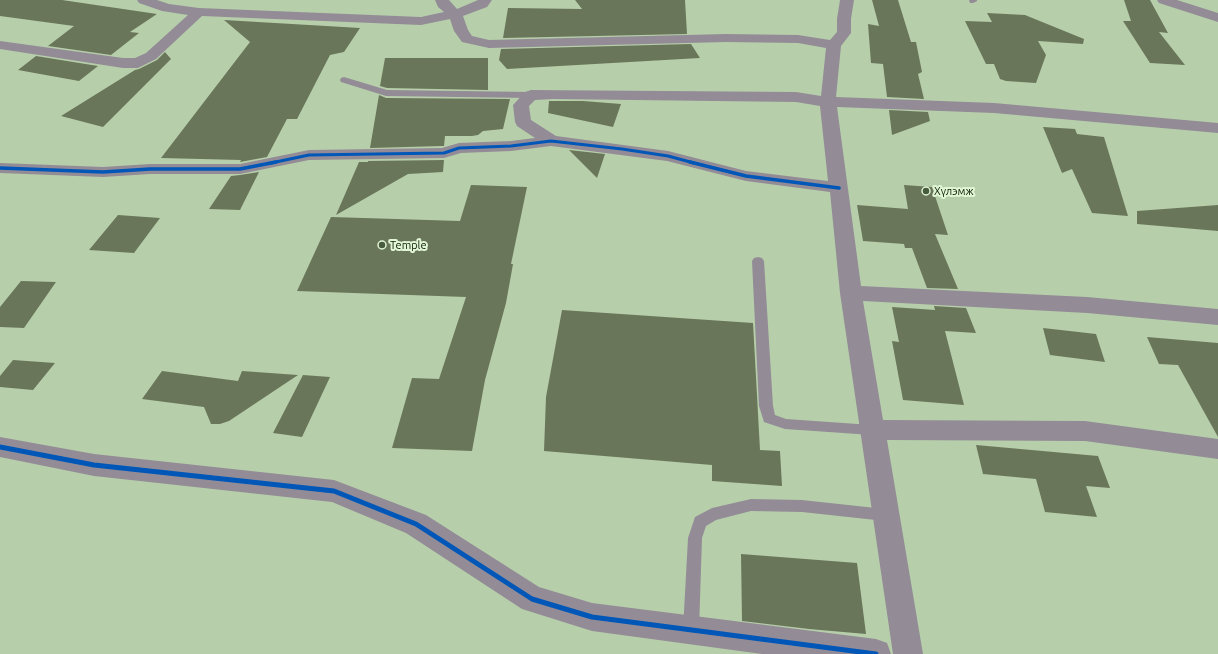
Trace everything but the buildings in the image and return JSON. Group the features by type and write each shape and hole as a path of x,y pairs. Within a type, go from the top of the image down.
{"street":[{"path":"144,0 167,8 199,12 421,21 455,14 482,4 485,0"},
{"path":"265,15 271,0"},
{"path":"442,0 443,4 455,14 461,30 468,39 489,44 733,38 798,39 834,45"},
{"path":"847,0 844,19 844,33 834,45 828,102 851,293 908,654"},
{"path":"1164,0 1218,18"},
{"path":"0,45 124,63 138,63 151,56 199,12"},
{"path":"551,141 523,122 521,105 532,95 796,97 828,102 994,108 1218,128"},
{"path":"0,168 103,172 150,169 240,169 309,155 444,153 459,148 512,146 551,141 638,151 668,156 746,176 839,188"},
{"path":"851,293 1087,305 1218,317"},
{"path":"872,430 1085,431 1218,449"},
{"path":"0,447 94,465 334,491 416,524 532,598 592,617 876,654"}],"lane":[{"path":"344,80 386,93 532,95"},
{"path":"758,262 766,406 769,418 785,424 872,430"},
{"path":"691,630 695,538 700,522 712,514 751,505 802,506 885,515"}],"cycle path":[{"path":"0,168 103,172 150,169 240,169 309,155 444,153 459,148 511,146 551,141 668,156 746,176 839,188"},
{"path":"0,447 94,465 334,491 416,524 532,599 592,617 876,654"}],"place":[{"name":"Хүлэмж","path":"926,191"},
{"name":"Temple","path":"382,245"}]}
